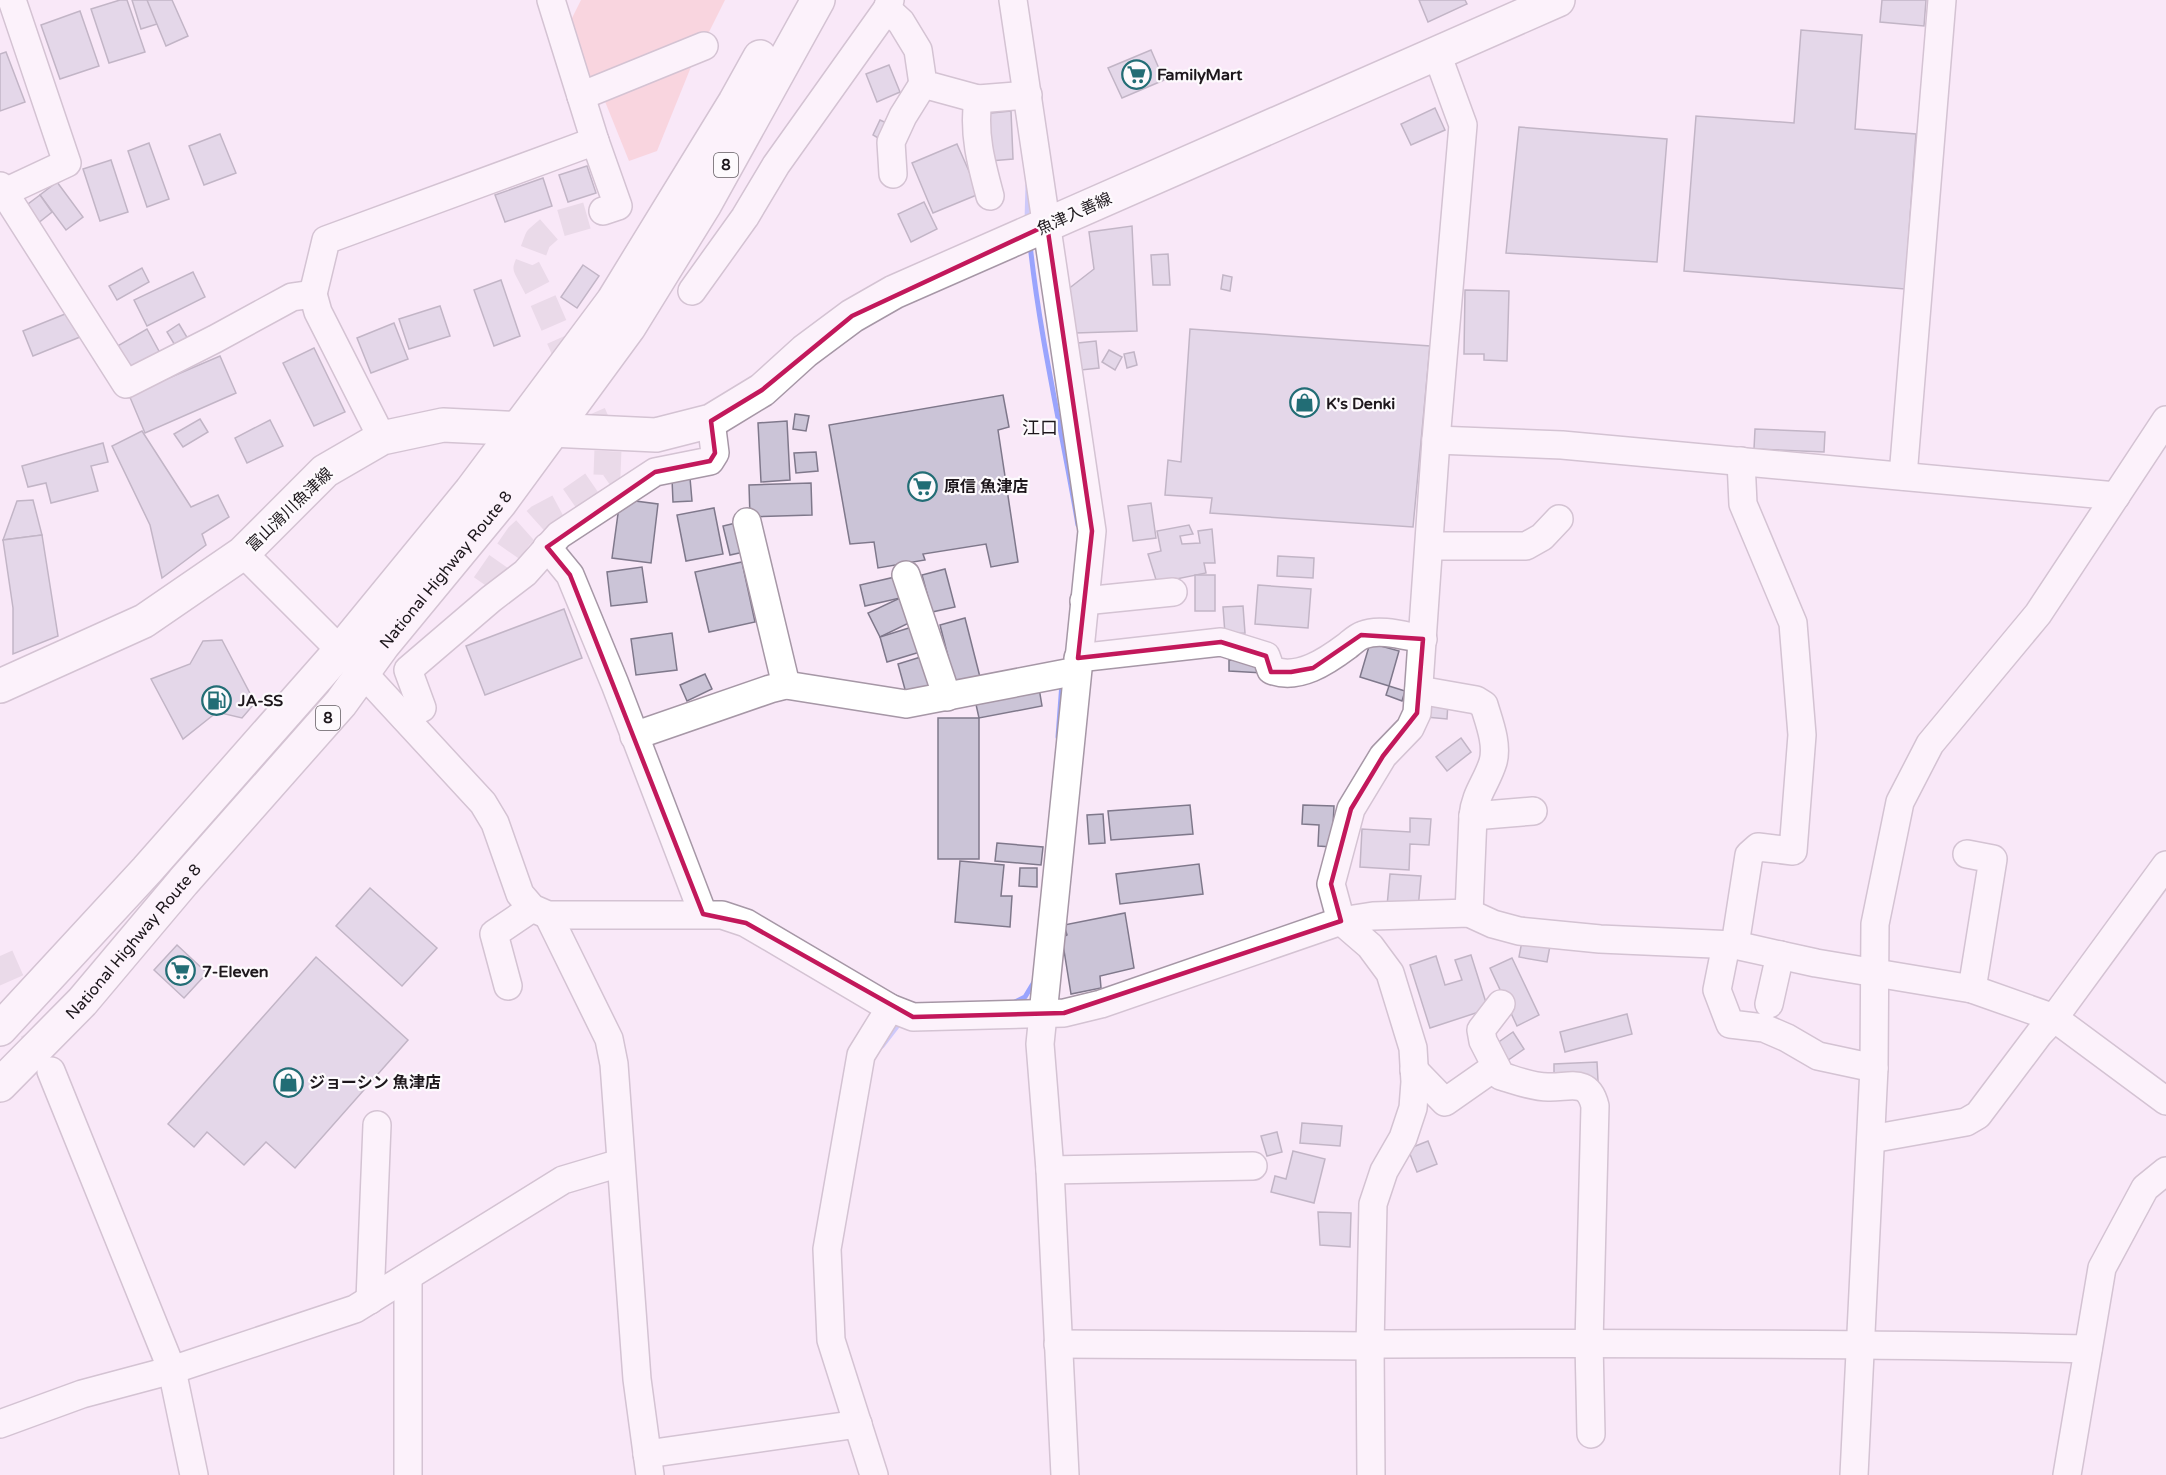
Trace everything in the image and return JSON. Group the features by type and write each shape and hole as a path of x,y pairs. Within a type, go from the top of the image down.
{"main road":[{"name":"National Highway Route 8","path":"0,1085 82,1002 183,882 341,702 352,662 471,491 613,301 735,102 792,0"},
{"name":"National Highway Route 8","path":"0,1029 147,870 352,662 500,503 551,430 629,327 699,213 818,0"},
{"name":"魚津入善線","path":"606,432 656,435 711,421 762,390 805,351 852,316 894,292 1437,54 1542,3"},
{"name":"富山滑川魚津線","path":"0,686 144,621 243,553 325,471 382,438 443,425 517,430 606,432"}],"street":[{"path":"12,0 67,163 3,189 126,384 292,297 314,294"},
{"path":"551,0 618,206 603,211"},
{"path":"1013,0 1029,95 1092,531 1040,1044 1050,1170 1065,1475"},
{"path":"1903,476 1942,0"},
{"path":"692,291 745,217 776,165 889,4 918,50 923,84 903,116 891,142 893,174"},
{"path":"581,96 704,46"},
{"path":"1371,1475 1370,1346 1373,1204 1384,1171 1403,1138 1413,1108 1413,1048 1390,972 1370,946 1341,921 1331,884 1351,809 1383,756 1410,728 1417,713 1436,440 1463,125 1437,54"},
{"path":"923,84 978,99 1029,95"},
{"path":"978,99 975,121 980,156 990,196"},
{"path":"382,438 318,312 314,294 326,240 595,141"},
{"path":"1854,1475 1874,1068 1875,924 1900,802 1930,744 2038,614 2166,420"},
{"path":"404,717 422,708 408,670 488,592 525,573 559,535 655,472 710,461 715,453 711,421"},
{"path":"1436,440 1562,445 2116,496"},
{"path":"1741,461 1743,504 1793,623 1802,735 1793,851 1758,847 1749,855 1731,945 1717,990 1730,1024 1764,1028 1818,1056 1874,1068"},
{"path":"1430,546 1526,546 1542,537 1559,519"},
{"path":"747,522 786,685"},
{"path":"547,548 570,575 704,914"},
{"path":"243,553 352,662 483,803 495,823 520,894 540,911 609,1039 614,1064 637,1379 649,1464 858,1424"},
{"path":"906,575 947,696"},
{"path":"1084,601 1173,592"},
{"path":"634,736 786,685 906,704 1078,665 1221,642 1266,656 1271,670 1291,672 1313,668 1361,635 1394,634 1423,639"},
{"path":"1419,690 1476,700 1484,705 1494,748 1493,762 1474,805 1469,913"},
{"path":"1473,816 1533,811"},
{"path":"1967,854 1993,859 1972,989"},
{"path":"1871,1138 1966,1122 1978,1115 2039,1034 2054,1018 2166,865"},
{"path":"507,987 494,934 540,911 722,915 746,923 890,1008 913,1017 1064,1012 1101,1004 1341,921 1373,916 1469,913 1519,932 1600,939 1731,945 1972,989 2054,1018 2166,1101"},
{"path":"1769,1004 1780,955"},
{"path":"1501,1004 1481,1030 1483,1041 1501,1076 1547,1087 1578,1086 1593,1096 1595,1106 1589,1343 1591,1434"},
{"path":"874,1475 831,1340 827,1249 861,1055 890,1008"},
{"path":"1414,1070 1445,1102 1495,1067"},
{"path":"51,1071 172,1370 194,1475"},
{"path":"370,1300 377,1125"},
{"path":"0,1424 82,1394 172,1370 355,1309 563,1180 620,1163"},
{"path":"1050,1170 1253,1166"},
{"path":"2067,1475 2102,1268 2145,1188 2166,1171"},
{"path":"408,1278 408,1475"},
{"path":"1058,1344 1370,1346 1384,1344 1589,1343 1862,1344 2088,1348"}],"highlighted area":[{"path":"1047,225 1092,531 1078,658 1221,642 1266,656 1271,672 1291,672 1313,668 1361,635 1423,639 1417,713 1383,756 1351,809 1331,884 1341,921 1064,1013 913,1017 746,923 703,914 570,575 547,547 655,472 710,461 715,453 711,421 762,390 852,316"}],"shaded area":[{"path":"581,0 725,0 705,40 592,81 568,26"},
{"path":"697,52 657,151 629,161 602,94"}],"building":[{"path":"127,0 145,52 109,63 91,9"},
{"path":"132,0 150,0 157,24 141,29"},
{"path":"147,0 172,0 188,36 166,46"},
{"path":"1419,0 1465,0 1467,4 1428,22"},
{"path":"1882,0 1926,0 1924,26 1880,22"},
{"path":"80,11 99,66 60,79 41,25"},
{"path":"1801,30 1862,35 1855,129 1916,134 1905,289 1684,271 1696,116 1794,123"},
{"name":"FamilyMart","path":"1151,50 1164,80 1122,98 1108,68"},
{"path":"6,52 25,102 0,111 0,54"},
{"path":"889,65 900,92 877,102 866,74"},
{"path":"1435,108 1445,130 1411,145 1401,124"},
{"path":"1011,111 1013,159 990,161 982,114"},
{"path":"880,120 891,125 883,141 873,135"},
{"path":"1519,127 1667,139 1657,262 1506,253"},
{"path":"220,134 236,173 204,185 189,146"},
{"path":"149,143 169,199 147,207 128,151"},
{"path":"957,144 979,194 933,213 912,163"},
{"path":"111,160 128,212 100,221 83,169"},
{"path":"587,166 596,193 568,202 559,175"},
{"path":"543,178 552,206 505,222 495,195"},
{"path":"57,182 83,217 66,230 40,195"},
{"path":"40,195 52,212 37,224 24,207"},
{"path":"924,202 937,229 911,242 898,214"},
{"path":"1132,226 1137,331 1075,333 1067,290 1094,269 1089,232"},
{"path":"1168,254 1170,285 1153,285 1151,255"},
{"path":"583,265 599,276 577,308 561,297"},
{"path":"142,268 149,282 117,300 109,286"},
{"path":"193,272 205,297 147,326 134,300"},
{"path":"1223,275 1232,277 1230,291 1221,289"},
{"path":"501,280 520,336 494,346 474,290"},
{"path":"1465,290 1509,291 1507,361 1484,360 1484,354 1464,354"},
{"path":"440,306 450,336 409,349 399,319"},
{"path":"70,312 80,337 33,356 23,331"},
{"path":"394,323 408,359 371,373 357,338"},
{"path":"179,324 188,339 176,347 167,332"},
{"path":"147,329 160,353 127,372 114,348"},
{"name":"K's Denki","path":"1190,329 1430,346 1413,527 1210,513 1212,498 1165,495 1168,460 1181,462"},
{"path":"1096,341 1099,368 1081,370 1078,343"},
{"path":"314,348 345,412 314,426 283,363"},
{"path":"1109,350 1122,357 1115,370 1102,362"},
{"path":"1134,352 1137,365 1127,368 1124,354"},
{"path":"220,356 236,393 145,433 129,395"},
{"name":"原信 魚津店","path":"1003,395 1009,427 998,430 1018,562 991,567 986,544 923,554 925,560 878,568 874,542 850,544 829,425"},
{"path":"795,414 809,416 806,431 793,429"},
{"path":"200,419 208,432 183,447 174,434"},
{"path":"270,420 283,446 247,463 235,438"},
{"path":"787,421 790,480 761,482 758,423"},
{"path":"1755,429 1825,432 1824,452 1754,449"},
{"path":"142,431 191,507 218,495 229,517 202,534 206,545 162,578 150,525 112,446"},
{"path":"103,443 108,462 91,466 98,491 51,503 46,483 28,487 22,466"},
{"path":"816,452 818,471 796,473 794,453"},
{"path":"690,478 692,501 673,502 672,479"},
{"path":"811,483 812,515 750,517 749,485"},
{"path":"620,499 658,504 651,563 612,558"},
{"path":"33,500 42,535 3,540 17,501"},
{"path":"1151,503 1156,538 1133,541 1128,506"},
{"path":"714,508 723,554 686,561 677,515"},
{"path":"736,523 744,552 730,555 723,526"},
{"path":"1189,525 1193,534 1180,536 1182,544 1200,543 1198,531 1212,529 1215,563 1204,563 1206,573 1157,583 1148,554 1161,551 1157,531"},
{"path":"42,535 58,636 13,654 13,608 3,540"},
{"path":"1278,556 1314,558 1313,578 1277,576"},
{"path":"742,562 755,622 709,632 695,572"},
{"path":"642,567 647,602 611,606 607,572"},
{"path":"945,569 955,607 932,612 922,575"},
{"path":"1195,575 1215,575 1215,611 1195,611"},
{"path":"895,577 900,598 865,606 860,585"},
{"path":"1258,585 1311,589 1308,628 1255,624"},
{"path":"900,598 911,622 880,637 868,613"},
{"path":"1243,606 1245,633 1225,634 1223,607"},
{"path":"564,609 582,658 485,695 466,646"},
{"path":"965,618 981,681 956,688 940,625"},
{"path":"912,627 920,652 887,662 880,637"},
{"path":"672,633 677,670 636,675 631,639"},
{"path":"222,640 255,703 242,718 217,712 183,739 151,679 190,664 203,641"},
{"path":"1370,643 1399,651 1389,686 1360,677"},
{"path":"924,656 933,685 906,693 898,664"},
{"path":"1229,660 1264,662 1263,673 1229,671"},
{"path":"705,674 712,689 687,701 680,685"},
{"path":"1389,686 1405,691 1402,701 1386,695"},
{"path":"1039,688 1042,706 979,718 975,700"},
{"path":"1428,700 1448,702 1447,719 1426,717"},
{"path":"938,718 979,718 979,859 938,859"},
{"path":"1461,738 1471,752 1447,771 1436,757"},
{"path":"1190,805 1193,834 1111,840 1108,811"},
{"path":"1303,805 1334,806 1332,847 1318,846 1319,825 1302,824"},
{"path":"1103,814 1105,843 1089,844 1087,815"},
{"path":"1410,818 1431,819 1429,845 1410,844 1409,870 1360,867 1362,829 1410,832"},
{"path":"997,843 1043,847 1041,865 995,861"},
{"path":"960,861 1004,865 1001,896 1012,896 1010,927 955,922"},
{"path":"1199,864 1203,894 1120,904 1116,874"},
{"path":"1020,868 1037,868 1037,887 1019,886"},
{"path":"1390,874 1421,876 1418,909 1387,906"},
{"path":"370,888 437,948 402,986 336,926"},
{"path":"1125,913 1134,968 1100,976 1101,988 1071,994 1062,938 1067,935 1064,925"},
{"path":"1522,941 1550,946 1547,962 1519,957"},
{"name":"7-Eleven","path":"177,945 207,973 184,998 154,970"},
{"path":"1471,955 1488,1009 1430,1028 1410,965 1436,956 1445,985 1462,980 1455,960"},
{"name":"ジョーシン 魚津店","path":"316,957 408,1040 295,1168 266,1142 244,1165 207,1132 194,1147 168,1124"},
{"path":"1512,958 1539,1015 1517,1026 1490,968"},
{"path":"1627,1014 1632,1034 1565,1052 1560,1032"},
{"path":"1513,1032 1524,1049 1504,1063 1493,1046"},
{"path":"1597,1062 1598,1081 1554,1082 1554,1064"},
{"path":"1302,1123 1342,1126 1340,1146 1300,1143"},
{"path":"1277,1132 1282,1152 1267,1156 1261,1136"},
{"path":"1428,1141 1437,1164 1417,1172 1408,1149"},
{"path":"1293,1151 1325,1159 1314,1203 1271,1192 1275,1176 1286,1179"},
{"path":"1318,1212 1351,1213 1350,1247 1320,1245"}],"waterway":[{"path":"1027,220 1028,185"},
{"path":"1030,244 1045,350 1078,525"},
{"path":"1058,737 1062,683"},
{"path":"1015,1002 1025,997 1034,982"},
{"path":"882,1046 902,1020"}],"tunnel":[{"path":"485,585 519,536 539,518 565,504 607,475 608,449 527,268 538,239 554,225 603,211"},
{"path":"0,956 47,1062"}],"place":[{"name":"FamilyMart","path":"1136,74"},
{"name":"K's Denki","path":"1305,403"},
{"name":"原信 魚津店","path":"923,486"},
{"name":"JA-SS","path":"217,700"},
{"name":"7-Eleven","path":"181,971"},
{"name":"ジョーシン 魚津店","path":"288,1082"}],"district":[{"name":"江口","path":"1040,428"}]}
